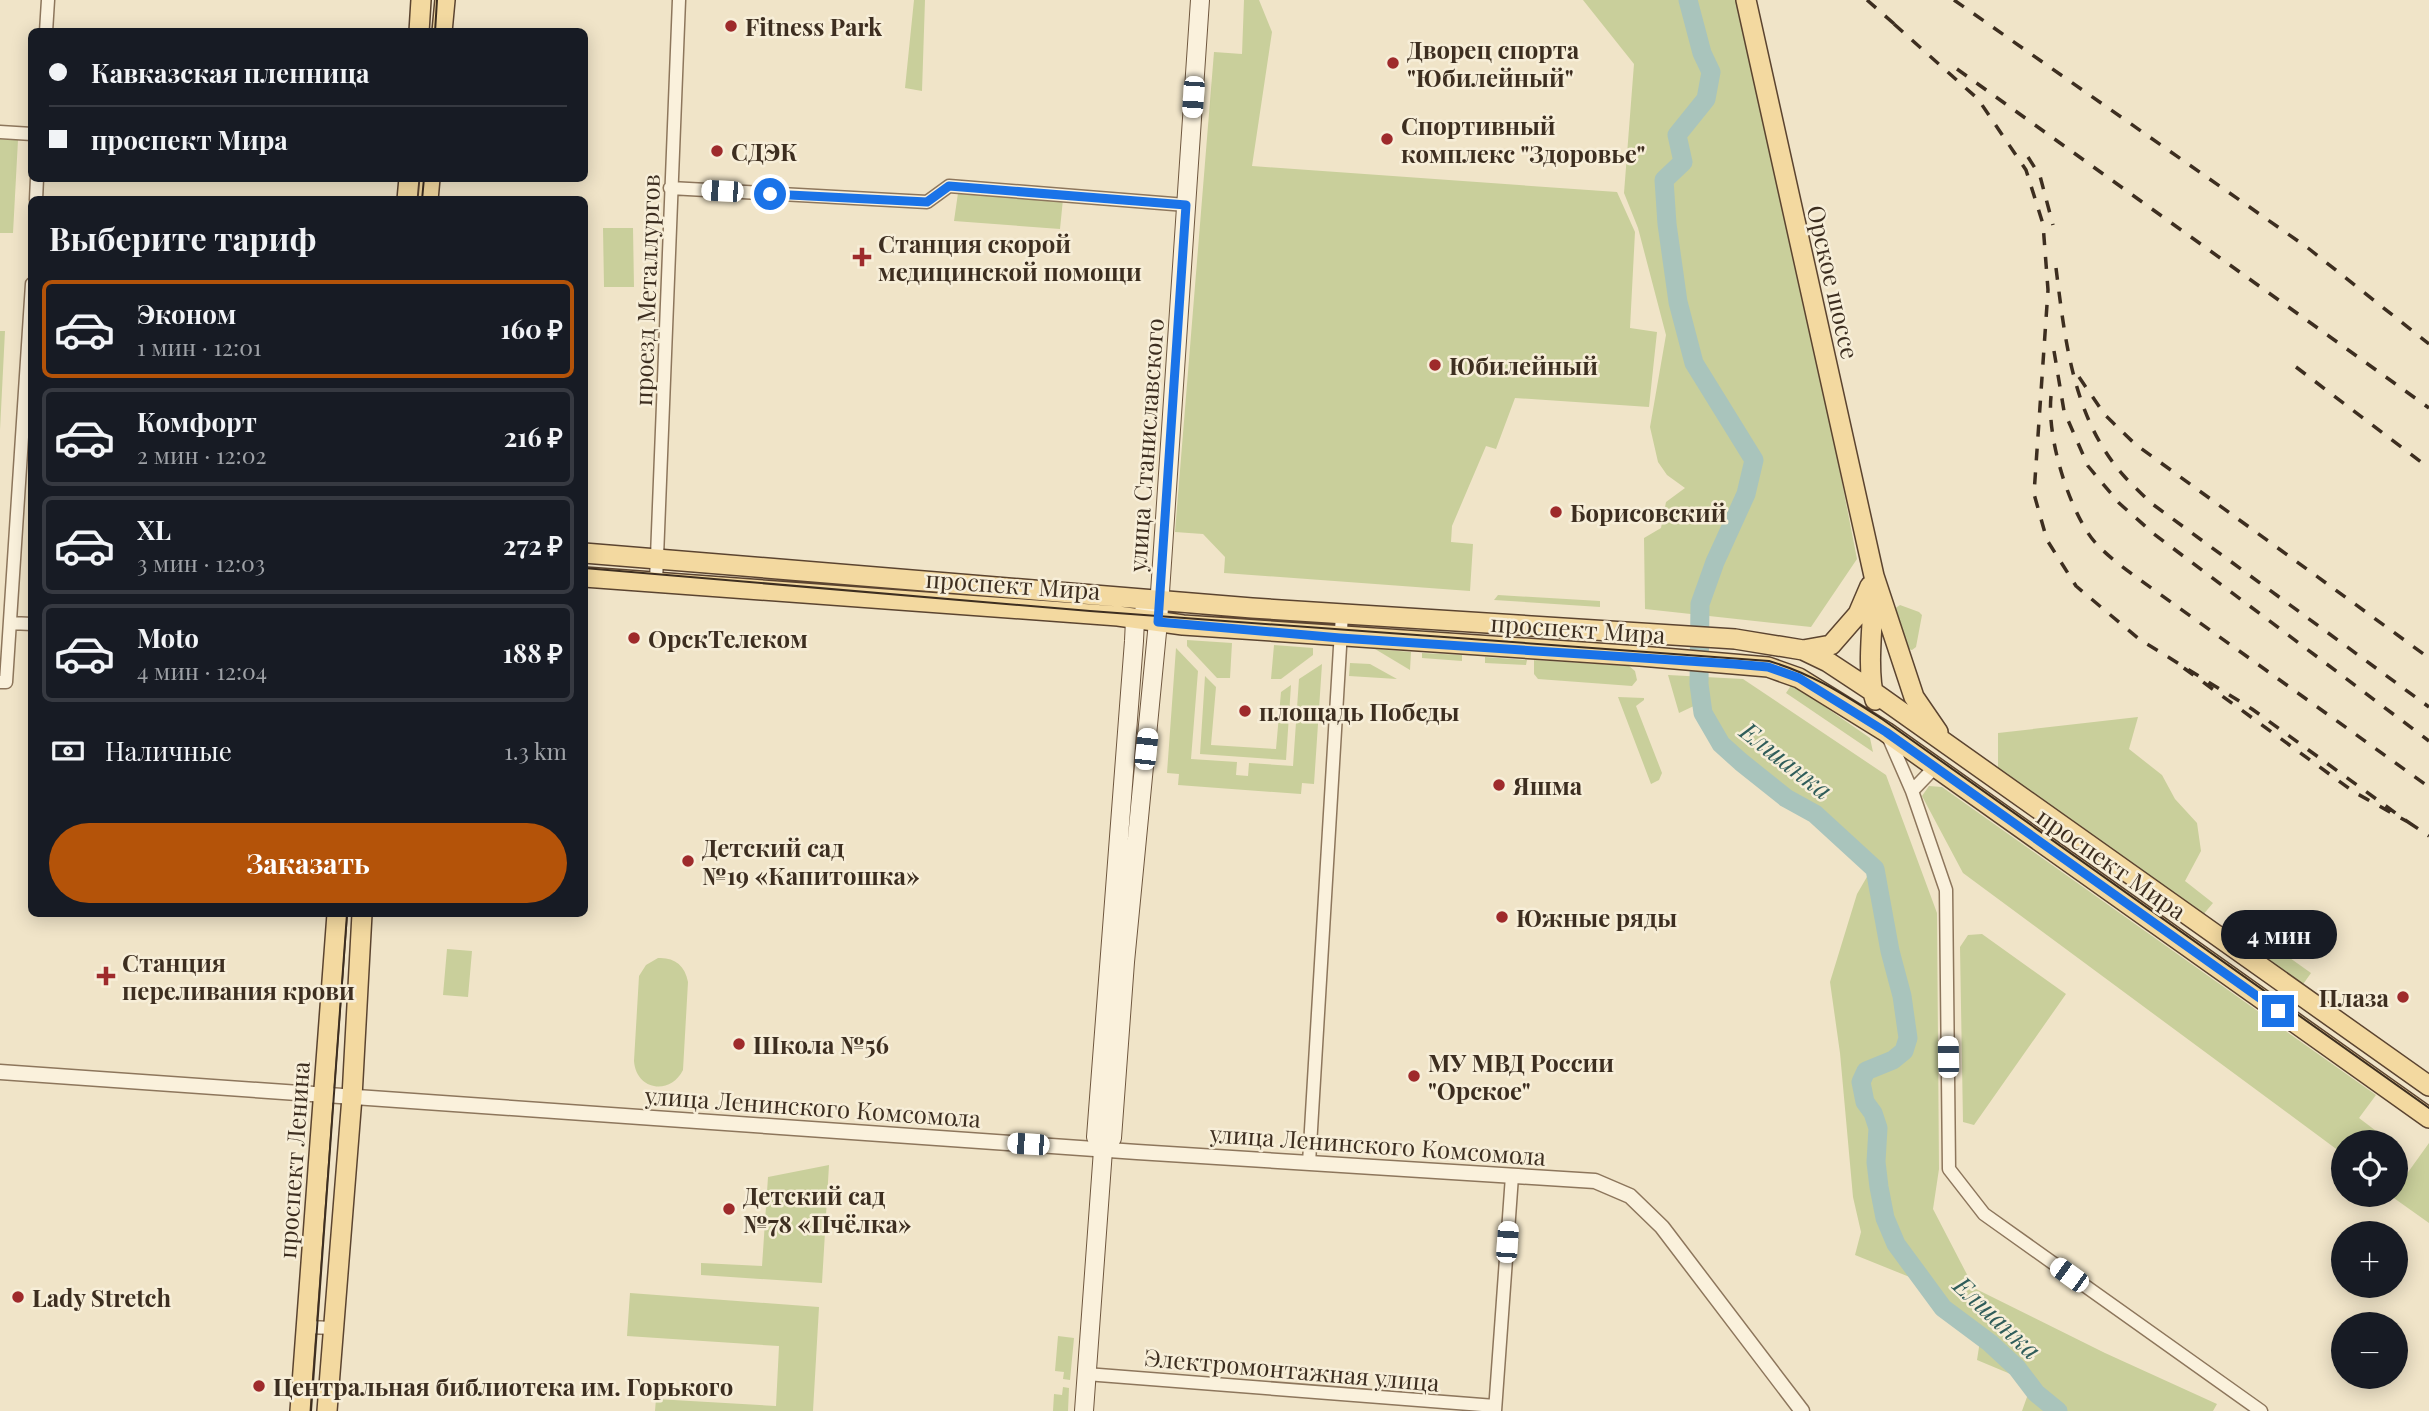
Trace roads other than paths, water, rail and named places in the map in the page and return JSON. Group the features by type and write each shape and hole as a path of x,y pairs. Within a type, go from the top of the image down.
{"main road":[{"path":"419,28 421,0"},
{"path":"442,28 445,0"},
{"name":"улица Станиславского","path":"1084,1411 1103,1150 1112,1138 1126,948 1160,601 1200,0"},
{"name":"Орское шоссе","path":"1746,0 1874,576"},
{"name":"проспект Мира","path":"588,553 1160,601 1735,639 1803,650 1828,662 1872,691 2429,1086"},
{"path":"1803,650 1831,645 1858,614 1874,576"},
{"path":"1874,576 1872,691 1886,732"},
{"path":"1874,576 1914,697 1946,743 1935,767"},
{"name":"проспект Мира","path":"588,577 1118,617 1340,638 1768,667 1799,678 1886,732 2429,1118"},
{"name":"улица Станиславского","path":"1103,1150 1096,1137 1135,620 1160,601"},
{"name":"проспект Ленина","path":"300,1411 337,917"},
{"path":"327,1411 352,1097 362,917"}],"street":[{"path":"46,28 48,0"},
{"name":"проезд Металлургов","path":"656,582 679,0"},
{"path":"0,132 28,134"},
{"path":"670,188 927,202 949,186 1186,205"},
{"path":"3,682 10,623 28,346"},
{"path":"690,584 692,561"},
{"path":"855,597 857,574"},
{"path":"963,605 965,583"},
{"path":"1001,608 1003,586"},
{"path":"1309,1163 1342,614"},
{"path":"10,623 28,624"},
{"path":"1886,732 1912,791 1946,890 1949,1169 1984,1214 2261,1411"},
{"path":"1912,791 1935,767"},
{"path":"2190,948 2206,927"},
{"path":"334,955 359,957"},
{"path":"332,979 358,981"},
{"name":"улица Ленинского Комсомола","path":"0,1072 1103,1150 1595,1181 1630,1196 1662,1227 1802,1411"},
{"path":"1495,1409 1512,1175"},
{"path":"306,1327 334,1328"},
{"name":"Электромонтажная улица","path":"1086,1374 1495,1409"}],"waterway":[{"name":"Елшанка","path":"1688,0 1702,53 1711,72 1706,99 1677,135 1683,162 1664,180 1678,302 1694,363 1754,460 1746,494 1715,562 1700,604 1699,684 1703,713 1721,744 1786,798 1815,814 1875,869 1890,951 1902,996 1908,1038 1904,1051 1893,1060 1866,1071 1861,1082 1865,1102 1873,1113 1878,1128 1876,1162 1885,1218 1896,1244 1943,1308 1990,1343 2017,1368 2036,1393 2058,1411"}],"tram line":[{"path":"435,28 437,0"},
{"path":"422,196 424,182"},
{"path":"588,568 1090,611 1769,661 1814,679 1882,719 2429,1108"},
{"path":"311,1411 347,917"}],"railway":[{"path":"1867,0 1900,29"},
{"path":"1954,0 2308,248 2429,344"},
{"path":"1894,24 1978,99 2026,170 2043,224 2048,290 2034,494 2047,540 2076,586 2139,639 2252,709 2408,822 2354,792 2181,666"},
{"path":"1957,69 2429,408"},
{"path":"2028,157 2040,176 2053,225"},
{"path":"2056,268 2068,350 2082,404 2093,430 2124,476 2151,503 2429,707"},
{"path":"2054,351 2064,411 2088,466 2119,503 2154,534 2429,741"},
{"path":"2296,367 2429,468"},
{"path":"2079,377 2105,415 2135,444 2429,658"},
{"path":"2051,396 2052,430 2060,467 2072,503 2088,533 2098,545 2136,577 2429,787"},
{"path":"2408,822 2429,836"}],"place":[{"name":"Fitness Park","path":"731,26"},
{"name":"Дворец спорта \"Юбилейный\"","path":"1393,63"},
{"name":"Спортивный комплекс \"Здоровье\"","path":"1387,139"},
{"name":"СДЭК","path":"717,151"},
{"name":"Станция скорой медицинской помощи","path":"862,257"},
{"name":"Юбилейный","path":"1435,365"},
{"name":"Борисовский","path":"1556,512"},
{"name":"ОрскТелеком","path":"634,638"},
{"name":"площадь Победы","path":"1245,711"},
{"name":"Яшма","path":"1499,785"},
{"name":"Детский сад №19 «Капитошка»","path":"688,861"},
{"name":"Южные ряды","path":"1502,917"},
{"name":"Станция переливания крови","path":"106,976"},
{"name":"Плаза","path":"2403,997"},
{"name":"Школа №56","path":"739,1044"},
{"name":"МУ МВД России \"Орское\"","path":"1414,1076"},
{"name":"Детский сад №78 «Пчёлка»","path":"729,1209"},
{"name":"Lady Stretch","path":"18,1297"},
{"name":"Центральная библиотека им. Горького","path":"259,1386"}]}
